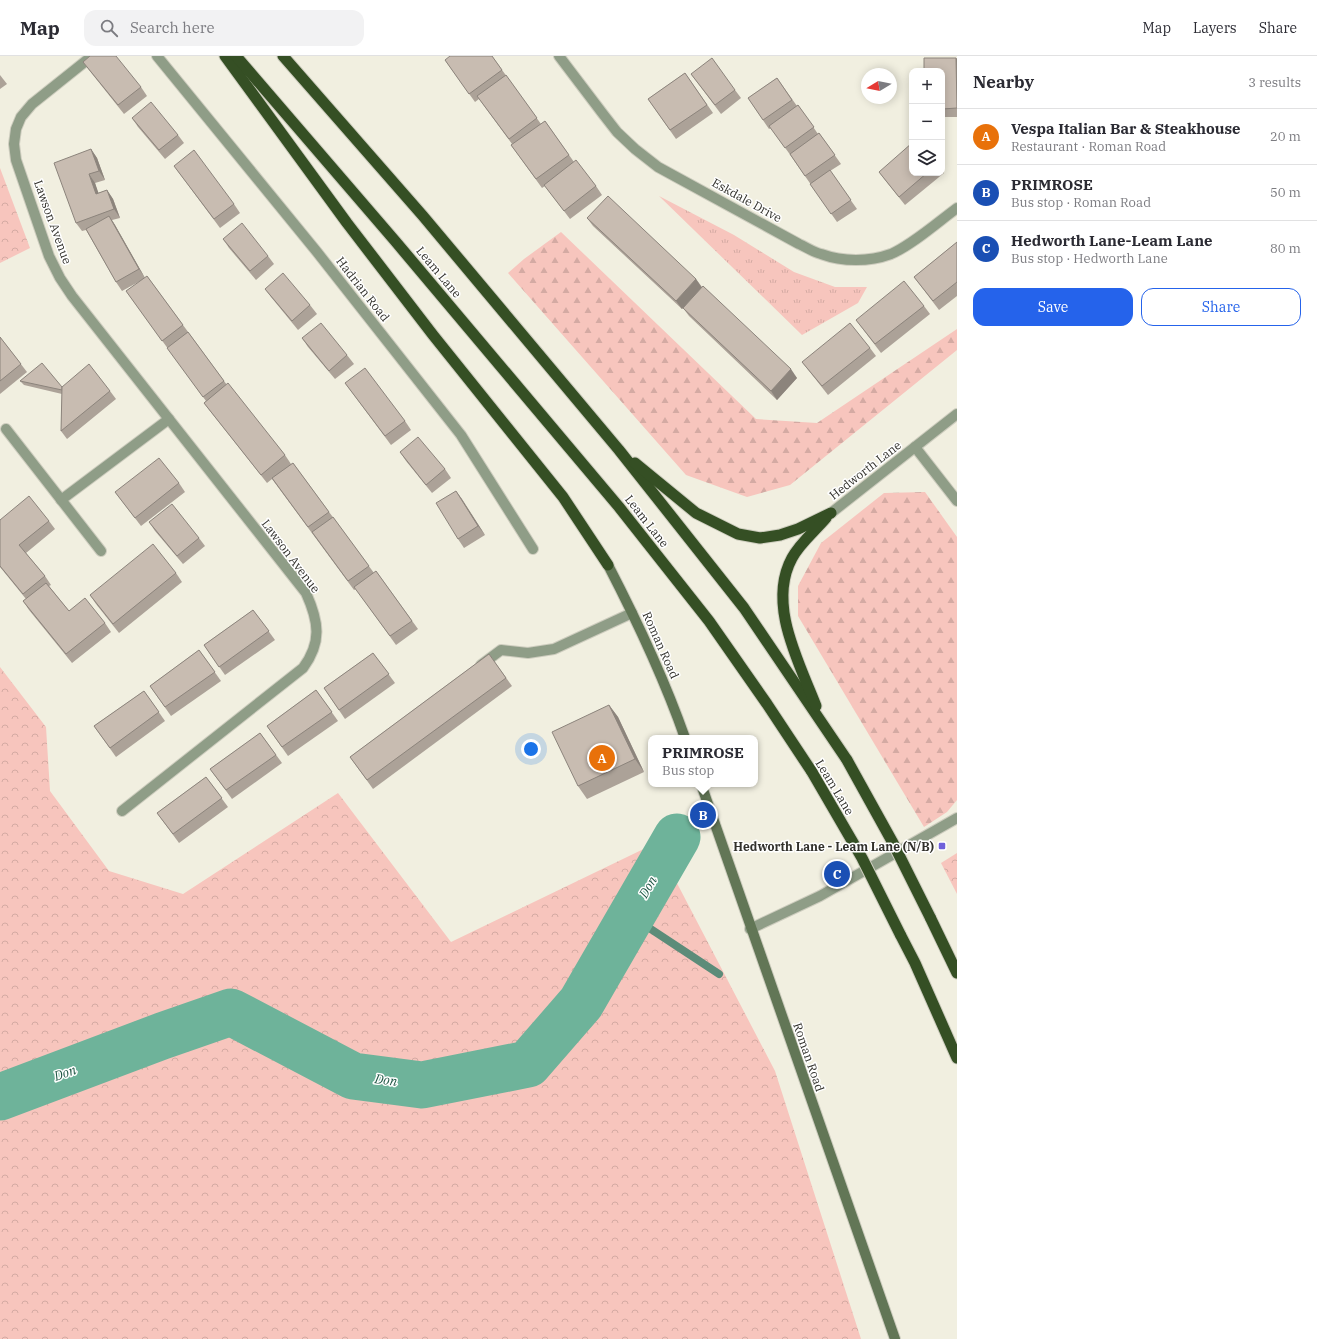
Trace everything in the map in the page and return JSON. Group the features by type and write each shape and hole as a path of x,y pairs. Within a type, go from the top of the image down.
{"highway":[{"path":"225,56 347,223 563,497 608,565"},
{"name":"Leam Lane","path":"236,56 396,242 619,507 709,621 812,772 862,858 915,963 957,1058"},
{"name":"Leam Lane","path":"283,56 423,216 619,450 744,608 847,760 893,843 957,973"},
{"path":"619,450 696,513 738,534 760,538 780,535 798,529 831,514"},
{"path":"823,723 787,630 784,613 784,593 786,573 793,557 831,514"}],"main road":[{"name":"Roman Road","path":"608,565 632,613 673,705 684,735"},
{"name":"Roman Road","path":"701,787 895,1339"}],"street":[{"name":"Lawson Avenue","path":"92,56 32,104 21,117 16,130 14,144 16,160 49,256 60,278 72,296 306,594 313,610 317,642 312,657 303,668 122,812"},
{"name":"Hadrian Road","path":"157,56 317,252 461,435 533,549"},
{"name":"Eskdale Drive","path":"559,56 618,132 635,149 658,167 798,244 821,254 844,260 868,260 891,254 913,241 957,208"},
{"name":"Hedworth Lane","path":"831,514 957,414"},
{"path":"61,500 169,419"},
{"path":"6,429 100,551"},
{"name":"Hedworth Lane","path":"915,447 957,500"},
{"path":"476,668 501,650 528,653 554,650 632,613"},
{"path":"750,929 820,896 957,818"}],"green space":[{"path":"0,168 30,248 0,263"},
{"path":"659,196 734,235 794,272 835,287 867,287 858,303 802,335"},
{"path":"561,232 756,419 817,423 957,329 957,350 790,485 747,497 686,475 508,273 524,259"},
{"path":"925,492 957,537 957,800 947,812 924,827 798,616 798,586 821,543 884,493"},
{"path":"0,667 46,727 50,791 109,871 183,894 338,793 451,942 656,843 775,1071 861,1339 0,1339"},
{"path":"957,853 957,894 941,863"}],"building":[{"path":"90,56 116,56 141,87 118,105 83,62"},
{"path":"450,56 492,56 502,70 469,94 445,60"},
{"path":"712,58 735,90 715,105 691,74"},
{"path":"924,58 956,58 957,108 945,109 945,68 924,68"},
{"path":"685,73 707,105 670,130 648,99"},
{"path":"506,75 537,118 509,139 477,96"},
{"path":"777,78 792,100 763,120 748,98"},
{"path":"151,102 178,135 159,150 132,118"},
{"path":"798,105 814,127 785,148 769,126"},
{"path":"545,121 569,155 536,179 511,145"},
{"path":"819,133 835,155 805,176 790,154"},
{"path":"909,146 909,176 924,176 899,197 879,172"},
{"path":"91,149 99,171 89,174 96,194 107,190 114,209 76,223 54,163"},
{"path":"194,150 234,204 214,219 174,166"},
{"path":"576,160 596,186 564,211 544,185"},
{"path":"830,170 851,200 831,214 810,184"},
{"path":"608,196 696,279 676,301 587,218"},
{"path":"109,216 139,269 116,282 86,229"},
{"path":"242,223 268,256 250,271 223,239"},
{"path":"957,242 957,282 933,301 914,277"},
{"path":"283,273 310,305 292,321 265,289"},
{"path":"147,276 183,325 162,341 126,291"},
{"path":"904,281 924,306 875,344 856,320"},
{"path":"703,286 791,369 771,391 683,308"},
{"path":"321,323 347,355 329,371 302,338"},
{"path":"850,323 870,348 822,386 802,362"},
{"path":"188,332 224,381 203,397 167,348"},
{"path":"0,337 21,364 0,381"},
{"path":"42,363 62,387 62,390 20,381"},
{"path":"89,364 110,391 61,431 62,387"},
{"path":"365,368 405,421 385,436 345,383"},
{"path":"228,383 285,455 261,475 204,403"},
{"path":"418,437 445,469 426,485 400,452"},
{"path":"159,458 179,483 135,518 115,492"},
{"path":"293,463 329,512 308,527 272,478"},
{"path":"456,491 478,526 458,539 436,503"},
{"path":"29,496 49,521 19,545 45,576 23,594 0,566 0,520"},
{"path":"172,504 199,538 177,556 149,522"},
{"path":"333,517 369,566 348,581 312,532"},
{"path":"153,544 176,573 113,624 90,595"},
{"path":"376,571 412,621 390,636 354,587"},
{"path":"46,583 69,611 85,598 105,623 66,654 23,601"},
{"path":"253,610 269,631 219,667 204,645"},
{"path":"199,650 215,672 165,707 150,686"},
{"path":"373,653 389,674 339,710 324,688"},
{"path":"489,654 506,678 367,780 350,757"},
{"path":"316,690 332,712 282,747 267,726"},
{"path":"144,691 159,712 110,748 94,726"},
{"path":"609,705 635,759 578,786 552,732"},
{"path":"260,733 276,755 226,790 210,769"},
{"path":"206,777 222,798 173,834 157,813"}],"waterway":[{"name":"Don","path":"0,1097 162,1036 231,1012 353,1076 422,1085 528,1064 581,1003 677,837"},
{"path":"631,916 719,974"}],"place":[{"name":"Vespa Italian Bar & Steakhouse","path":"602,758"},
{"name":"PRIMROSE","path":"703,815"},
{"name":"Hedworth Lane - Leam Lane (N/B)","path":"942,846"},
{"name":"Hedworth Lane-Leam Lane","path":"837,874"}]}
